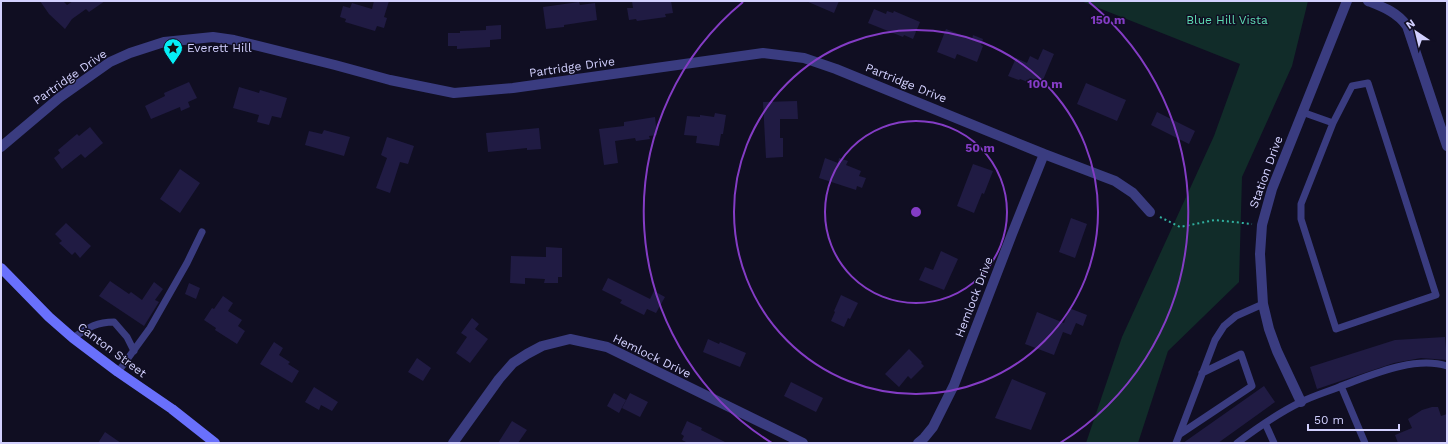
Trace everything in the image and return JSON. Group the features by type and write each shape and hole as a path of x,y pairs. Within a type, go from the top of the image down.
{"main road":[{"name":"Canton Street","path":"1,268 49,317 73,338 118,372 172,409 215,443"}],"street":[{"name":"Station Drive","path":"1301,402 1277,351 1269,329 1263,304 1260,254 1262,225 1272,189 1347,1"},
{"path":"1368,1 1393,12 1407,26 1447,146"},
{"name":"Partridge Drive","path":"1,147 59,98 110,62 130,53 164,42 213,37 234,40 390,80 454,92 513,88 763,53 804,58 836,69 898,93 1044,154 1115,181 1133,193 1150,212"},
{"name":"Hemlock Drive","path":"918,443 933,427 954,385 1044,154"},
{"name":"Hemlock Drive","path":"453,443 499,379 514,363 542,346 570,339 607,347 802,443"}],"lane":[{"path":"1368,83 1436,295 1336,328 1301,219 1301,204 1333,123 1352,86 1368,83"},
{"path":"1302,112 1333,123"},
{"path":"118,372 150,328 187,263 202,232"},
{"path":"1176,443 1215,340 1224,326 1236,316 1263,304"},
{"path":"73,338 89,327 102,322 114,322 127,337 134,351"},
{"path":"1180,434 1252,386 1241,354 1202,373"},
{"path":"1236,443 1265,422 1301,402 1378,372 1405,366 1436,362 1447,366"},
{"path":"1341,386 1365,443"},
{"path":"1265,422 1274,443"}],"path":[{"path":"1150,212 1180,227 1216,220 1262,225"}],"green space":[{"name":"Blue Hill Vista","path":"1081,1 1308,1 1292,66 1242,177 1239,282 1168,351 1138,443 1086,443 1122,337 1214,136 1240,64"}],"building":[{"path":"40,1 63,1 67,5 73,1 105,1 89,12 86,9 72,19 65,29 49,14"},
{"path":"374,1 389,1 384,17 387,18 384,28 377,26 375,31 345,22 346,19 340,17 343,6 350,8 352,3 372,9"},
{"path":"632,1 671,1 673,13 665,14 666,17 637,21 636,19 629,20 627,8 633,8"},
{"path":"806,1 839,1 834,13"},
{"path":"579,2 580,5 595,3 597,20 546,29 543,7"},
{"path":"874,9 886,14 887,11 893,13 894,11 920,22 913,39 904,35 903,37 868,23"},
{"path":"501,25 501,39 490,40 490,47 457,49 457,46 448,46 448,33 486,30 486,26"},
{"path":"946,29 972,39 973,35 983,39 981,45 983,46 977,62 957,54 955,59 937,52"},
{"path":"1043,49 1054,54 1040,87 1008,76 1016,58 1027,63 1030,56 1038,60"},
{"path":"189,82 197,98 188,102 190,107 181,111 180,107 151,119 145,106 165,96 164,93"},
{"path":"1086,83 1126,100 1117,121 1077,104"},
{"path":"239,87 259,93 260,90 287,98 281,118 272,116 269,125 257,122 259,115 233,108"},
{"path":"797,101 798,119 780,119 780,138 783,138 783,157 766,158 763,102"},
{"path":"1157,112 1195,131 1189,144 1151,125"},
{"path":"715,113 726,115 723,134 721,134 719,146 696,143 697,136 684,135 687,116 700,117 700,115 714,117"},
{"path":"655,117 657,135 649,136 650,139 636,141 635,138 615,141 618,163 604,165 599,129 624,126 624,122"},
{"path":"90,127 103,143 85,158 81,154 62,169 54,158 60,153 58,150 77,134 79,136"},
{"path":"539,128 541,149 527,150 527,148 488,152 486,133"},
{"path":"324,130 350,137 344,156 305,145 309,131 322,134"},
{"path":"387,137 414,146 408,164 400,162 390,193 376,188 387,158 381,155"},
{"path":"825,158 838,163 839,158 848,161 846,165 861,171 859,176 866,178 862,188 857,186 856,190 819,178"},
{"path":"973,164 993,171 984,194 982,193 974,213 957,206"},
{"path":"180,169 200,183 180,213 160,199"},
{"path":"1071,218 1087,224 1075,258 1059,252"},
{"path":"66,223 91,246 80,258 75,252 72,255 59,243 62,241 55,234"},
{"path":"546,247 562,248 562,277 558,277 558,283 544,283 545,279 525,278 525,284 510,283 511,256 546,257"},
{"path":"941,251 958,259 944,290 919,280 925,267 933,270"},
{"path":"608,278 650,299 654,291 665,297 656,313 647,309 644,315 620,303 622,300 602,290"},
{"path":"110,281 129,294 131,292 142,300 154,282 163,289 155,300 159,302 144,326 99,296"},
{"path":"189,283 200,288 196,299 185,294"},
{"path":"841,295 858,303 844,327 831,321"},
{"path":"223,296 233,303 228,311 242,320 238,326 245,331 237,344 215,330 216,328 204,320"},
{"path":"1069,308 1087,315 1083,326 1076,323 1071,335 1063,332 1054,355 1025,344 1037,312 1064,323"},
{"path":"472,318 479,324 475,329 488,339 470,363 456,353 467,337 461,333"},
{"path":"1445,337 1447,360 1421,358 1394,363 1317,389 1310,367 1395,340"},
{"path":"708,339 719,344 720,342 746,353 740,367 703,352"},
{"path":"274,342 283,348 279,355 290,362 288,364 299,371 292,383 260,364"},
{"path":"909,349 924,366 911,379 908,376 899,387 885,374"},
{"path":"417,358 431,368 423,381 408,372"},
{"path":"1012,379 1046,393 1031,430 995,418"},
{"path":"791,382 823,398 816,412 784,396"},
{"path":"1264,386 1275,402 1218,443 1183,443"},
{"path":"314,387 338,402 332,411 321,405 319,410 305,402"},
{"path":"614,393 626,400 619,413 607,406"},
{"path":"630,393 648,402 640,417 622,408"},
{"path":"1438,407 1441,416 1447,414 1447,443 1398,443 1395,435 1412,428 1408,419 1422,410"},
{"path":"512,421 527,430 518,443 498,443"},
{"path":"687,421 727,443 688,443 682,440 684,436 681,434"},
{"path":"105,432 121,443 98,443"}],"place":[{"name":"Everett Hill","path":"173,65"}]}
